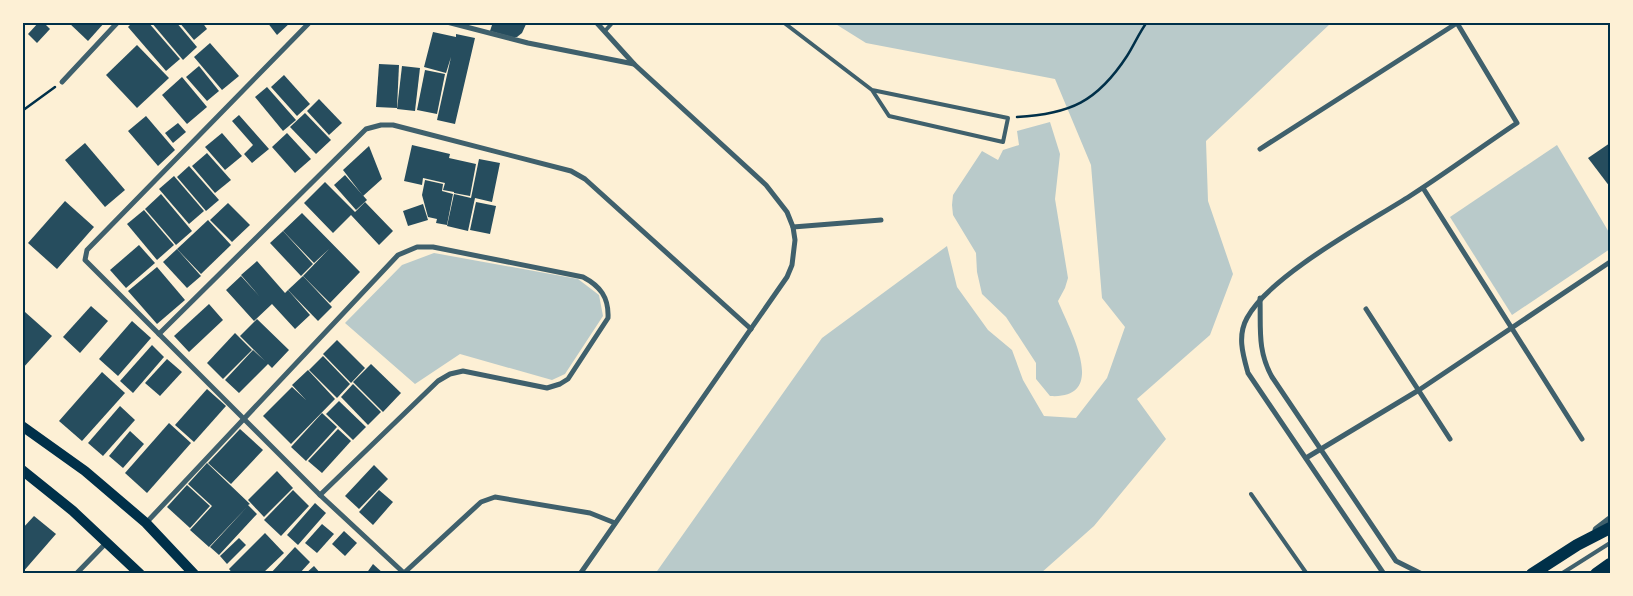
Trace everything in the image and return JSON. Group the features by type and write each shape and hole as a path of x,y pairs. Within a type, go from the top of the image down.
{"main road":[{"path":"22,426 85,471 146,524 194,574"},
{"path":"22,470 107,542 140,574"},
{"path":"1532,574 1577,545 1610,528"},
{"path":"1596,574 1610,564"}],"street":[{"path":"62,82 118,22"},
{"path":"310,22 87,250 84,260 244,417 320,495 404,573 481,502 495,497 590,513 616,523"},
{"path":"447,22 528,43 634,64"},
{"path":"580,574 787,277 792,265 795,240 793,227 786,212 766,185 634,64 596,22"},
{"path":"1260,149 1457,23 1517,123 1423,188 1299,268 1260,297 1246,320 1240,346 1248,373 1384,574"},
{"path":"159,334 366,129 381,125 393,125 571,171 585,179 751,329"},
{"path":"1423,188 1582,439"},
{"path":"793,227 881,220"},
{"path":"146,524 244,417 398,255 417,247 433,247 583,277 595,283 603,292 609,308 608,318 568,379 547,388 463,371 450,374 438,381 320,495"},
{"path":"1306,458 1419,390 1610,262"},
{"path":"1260,297 1260,340 1263,360 1396,561 1422,574"},
{"path":"1366,309 1450,439"},
{"path":"1577,545 1610,520"},
{"path":"76,574 107,542"}],"lane":[{"path":"605,31 613,22"},
{"path":"783,22 872,90 889,116 1003,142 1008,118 872,90"},
{"path":"1250,494 1307,574"},
{"path":"1561,574 1610,543"}],"path":[{"path":"1008,118 1046,115 1072,108 1096,94 1114,74 1147,22"},
{"path":"22,111 62,82"}],"shaded area":[{"path":"834,23 1331,23 1206,141 1208,201 1233,274 1210,335 1137,399 1166,439 1094,526 1041,573 655,574 822,338 947,246 957,287 988,330 1012,350 1023,380 1044,416 1076,418 1107,378 1125,327 1102,298 1091,165 1055,79 866,43"},
{"path":"1050,122 1060,154 1055,199 1068,278 1058,301 1076,344 1081,360 1082,375 1078,387 1068,394 1050,396 1036,379 1036,363 1006,317 982,294 977,272 976,253 953,215 952,205 953,195 982,151 998,160 1003,150 1019,145 1017,131"},
{"path":"1557,145 1610,234 1610,249 1512,315 1450,217"},
{"path":"434,253 578,279 599,295 603,316 565,374 552,380 460,354 415,384 345,323 402,265"}],"building":[{"path":"39,22 43,22 50,29 37,43 28,34"},
{"path":"68,22 105,22 88,41"},
{"path":"133,22 148,22 180,59 166,71 128,27"},
{"path":"151,22 176,22 197,47 183,60"},
{"path":"179,22 202,22 207,29 194,40"},
{"path":"267,22 291,22 277,35"},
{"path":"493,22 527,22 522,33 517,37 512,37 490,31"},
{"path":"433,32 456,37 456,34 475,38 455,124 437,120 451,57 446,73 424,67"},
{"path":"210,43 239,76 222,90 194,57"},
{"path":"137,45 169,78 137,108 106,75"},
{"path":"379,64 399,65 397,108 376,107"},
{"path":"199,66 219,91 207,101 186,77"},
{"path":"402,66 420,68 415,111 397,109"},
{"path":"425,70 445,74 437,114 417,110"},
{"path":"284,75 310,104 297,116 271,87"},
{"path":"182,77 207,107 187,124 162,95"},
{"path":"267,87 296,120 283,131 255,97"},
{"path":"319,99 342,123 329,135 307,111"},
{"path":"305,113 331,140 316,154 290,127"},
{"path":"239,115 269,149 252,163 244,154 253,145 232,121"},
{"path":"146,116 175,150 158,166 128,131"},
{"path":"178,123 186,132 173,143 165,133"},
{"path":"222,133 242,156 225,170 205,147"},
{"path":"287,133 311,159 295,173 272,147"},
{"path":"85,143 125,190 105,207 65,160"},
{"path":"1610,143 1610,187 1588,158"},
{"path":"412,145 450,154 449,158 476,164 470,196 443,190 445,183 423,178 422,185 404,181"},
{"path":"369,146 382,179 363,196 343,170"},
{"path":"207,153 231,180 215,193 192,166"},
{"path":"479,159 500,163 492,202 475,198 468,231 447,226 454,194 471,198"},
{"path":"189,166 219,200 206,211 177,177"},
{"path":"345,175 367,200 356,210 334,185"},
{"path":"174,176 204,211 189,224 159,189"},
{"path":"425,180 443,184 442,191 453,194 447,225 436,223 437,219 428,217 422,195"},
{"path":"325,182 355,212 365,202 393,231 379,245 351,215 333,233 304,203"},
{"path":"161,194 192,231 176,245 145,209"},
{"path":"65,201 94,227 57,269 28,243"},
{"path":"476,202 496,206 490,234 470,230"},
{"path":"228,203 250,225 232,242 210,220"},
{"path":"423,204 428,220 408,226 403,211"},
{"path":"144,210 174,245 157,260 127,224"},
{"path":"302,213 360,272 330,303 303,276 329,249 314,263 283,231"},
{"path":"208,220 231,245 201,274 177,249"},
{"path":"283,231 313,264 301,276 270,243"},
{"path":"139,245 155,263 126,288 110,270"},
{"path":"177,249 201,276 187,288 163,262"},
{"path":"257,261 285,293 288,290 310,315 295,329 272,304 254,321 226,290 241,276 260,297 241,275"},
{"path":"157,267 185,300 157,324 128,291"},
{"path":"303,276 332,307 318,321 288,290"},
{"path":"209,304 223,320 189,352 174,336"},
{"path":"91,306 108,321 80,353 63,337"},
{"path":"25,312 52,336 22,369 22,316"},
{"path":"257,319 289,350 272,368 268,364 239,393 225,380 253,350 265,361 240,336"},
{"path":"132,321 151,338 118,376 99,359"},
{"path":"235,333 252,350 223,379 207,363"},
{"path":"337,340 365,368 351,383 323,354"},
{"path":"152,345 164,357 133,393 120,381"},
{"path":"323,356 350,384 337,398 309,370"},
{"path":"167,359 182,372 160,396 145,383"},
{"path":"371,364 401,393 383,412 353,382"},
{"path":"308,370 335,399 291,444 263,416 292,387 306,400 292,385"},
{"path":"102,372 125,393 82,441 59,421"},
{"path":"353,384 381,412 368,425 341,397"},
{"path":"207,389 226,406 194,442 175,425"},
{"path":"339,401 366,427 353,440 326,414"},
{"path":"120,406 135,420 103,456 88,443"},
{"path":"322,413 337,427 306,461 291,447"},
{"path":"169,423 191,443 147,493 125,473"},
{"path":"240,429 263,450 231,484 208,463"},
{"path":"338,429 351,441 322,473 308,461"},
{"path":"130,431 144,444 123,468 109,456"},
{"path":"207,463 250,504 248,505 257,514 219,555 210,547 247,507 209,547 190,530 212,506 188,484"},
{"path":"374,465 388,479 359,509 345,496"},
{"path":"277,471 293,488 264,517 248,500"},
{"path":"187,485 210,506 190,528 167,507"},
{"path":"293,490 309,506 281,536 264,520"},
{"path":"379,490 393,502 373,525 359,512"},
{"path":"315,503 326,513 298,545 287,535"},
{"path":"34,516 56,534 22,573 22,529"},
{"path":"322,524 334,534 317,553 305,543"},
{"path":"344,531 357,543 345,556 332,544"},
{"path":"265,533 284,553 262,574 233,574 229,569"},
{"path":"239,538 246,545 227,564 220,556"},
{"path":"295,547 310,562 299,574 270,574"},
{"path":"373,564 384,574 366,574"},
{"path":"314,566 321,574 305,574"}]}
